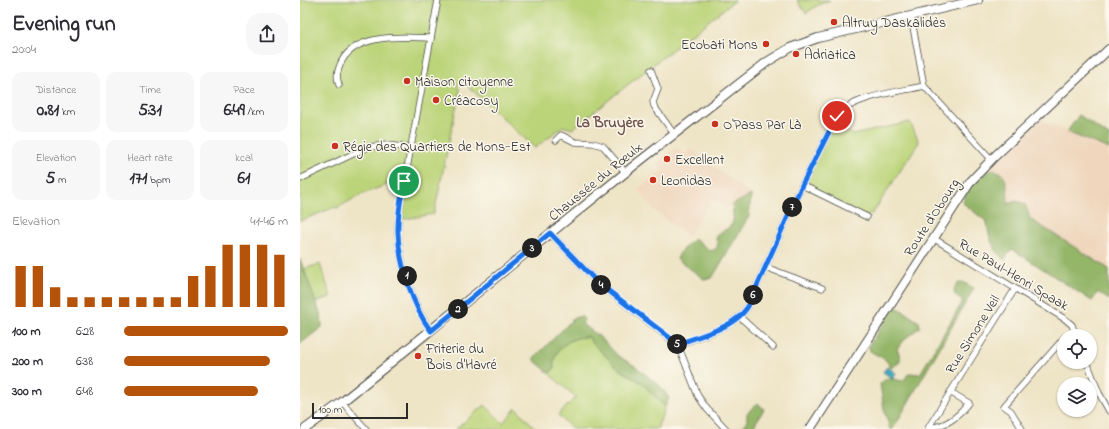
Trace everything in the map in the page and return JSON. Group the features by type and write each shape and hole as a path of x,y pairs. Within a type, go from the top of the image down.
{"main road":[{"name":"Chaussée du Rœulx","path":"305,429 342,402 431,331 550,233 760,66 790,48 824,36 978,0"},
{"name":"Route d'Obourg","path":"810,429 965,188 991,160 1109,49"}],"street":[{"path":"431,331 412,295 399,248 399,216 410,148 438,0"},
{"path":"911,16 924,86 991,160"},
{"path":"339,85 336,74 342,60 347,53 354,48 384,38 431,38"},
{"path":"651,70 658,89 653,102 654,106 674,134"},
{"path":"678,344 729,324 740,317 747,308 802,185 842,109 857,102 924,86"},
{"path":"556,140 561,135 575,142 600,144 607,149 626,173"},
{"path":"300,178 368,147 387,145 410,148"},
{"path":"802,185 866,217"},
{"path":"550,233 597,282 678,344 698,396 707,409 726,429"},
{"name":"Rue Paul-Henri Spaak","path":"933,238 1065,319 1073,328"},
{"path":"765,267 822,288"},
{"name":"Rue Simone Veil","path":"950,392 969,403 963,411 947,424 928,428 942,404 1015,289"},
{"path":"740,317 773,347"},
{"path":"1022,429 1011,411 1004,406 1057,346"},
{"path":"1090,369 1099,394 1109,411"},
{"path":"342,402 366,429"}],"shaded area":[{"path":"1040,120 1109,149 1109,269 1030,219 1025,204 983,220 963,203 974,183"},
{"path":"678,149 685,154 691,149 751,195 726,208 712,199 688,236 656,212 638,189 663,170 657,162 671,151"}],"green space":[{"path":"300,0 735,0 572,129 563,126 535,148 461,80 457,86 460,89 434,214 398,220 404,182 399,180 360,195 337,208 335,207 300,221"},
{"path":"797,0 830,0 818,5 806,13"},
{"path":"1079,115 1109,136 1109,149 1067,132"},
{"path":"910,122 919,142 872,214 869,213 867,217 802,185 833,123 853,135"},
{"path":"989,169 996,170 1004,176 1007,186 1008,204 1016,201 1025,204 1030,219 1109,269 1109,300 1098,292 1092,301 1012,249 1004,260 992,242 987,222 963,203 969,188"},
{"path":"751,195 749,216 712,278 704,279 677,259 680,252 694,239 711,251 716,249 718,244 716,239 718,234 732,224 732,205"},
{"path":"300,259 321,316 322,327 300,344"},
{"path":"320,264 331,297 315,302 304,269"},
{"path":"963,282 974,288 893,429 890,429 884,409 880,384 887,378 903,381 909,373 920,374 963,301 955,295 954,289 957,284"},
{"path":"897,307 919,322 920,327 906,338 897,349 900,356 900,362 891,368 886,360 870,351 869,346 892,309"},
{"path":"581,316 584,319 582,324 600,337 618,356 635,366 660,386 669,398 665,407 642,383 619,369 591,342 589,337 582,337 569,341 564,345 556,355 554,369 549,373 533,359 574,318"},
{"path":"581,337 589,337 619,369 642,383 665,407 657,429 573,429 558,415 576,397 549,374 554,369 555,357 561,348 570,341"},
{"path":"758,403 764,409 752,429 741,429 747,422 747,413"},
{"path":"485,405 503,423 516,408 536,429 456,429"}],"water":[{"path":"887,367 896,373 893,379 883,372"}],"place":[{"name":"Altruy Daskalidès","path":"834,22"},
{"name":"Ecobati Mons","path":"766,44"},
{"name":"Adriatica","path":"796,54"},
{"name":"Maison citoyenne","path":"407,81"},
{"name":"Créacosy","path":"436,100"},
{"name":"O'Pass Par Là","path":"715,124"},
{"name":"Régie des Quartiers de Mons-Est","path":"335,146"},
{"name":"Excellent","path":"667,159"},
{"name":"Leonidas","path":"653,180"},
{"name":"Friterie du Bois d'Havré","path":"418,356"}],"district":[{"name":"La Bruyère","path":"610,122"}],"route":[{"path":"404,181 398,220 399,248 412,295 431,331 550,233 597,282 678,344 729,324 740,317 747,308 802,185 837,116"}]}
